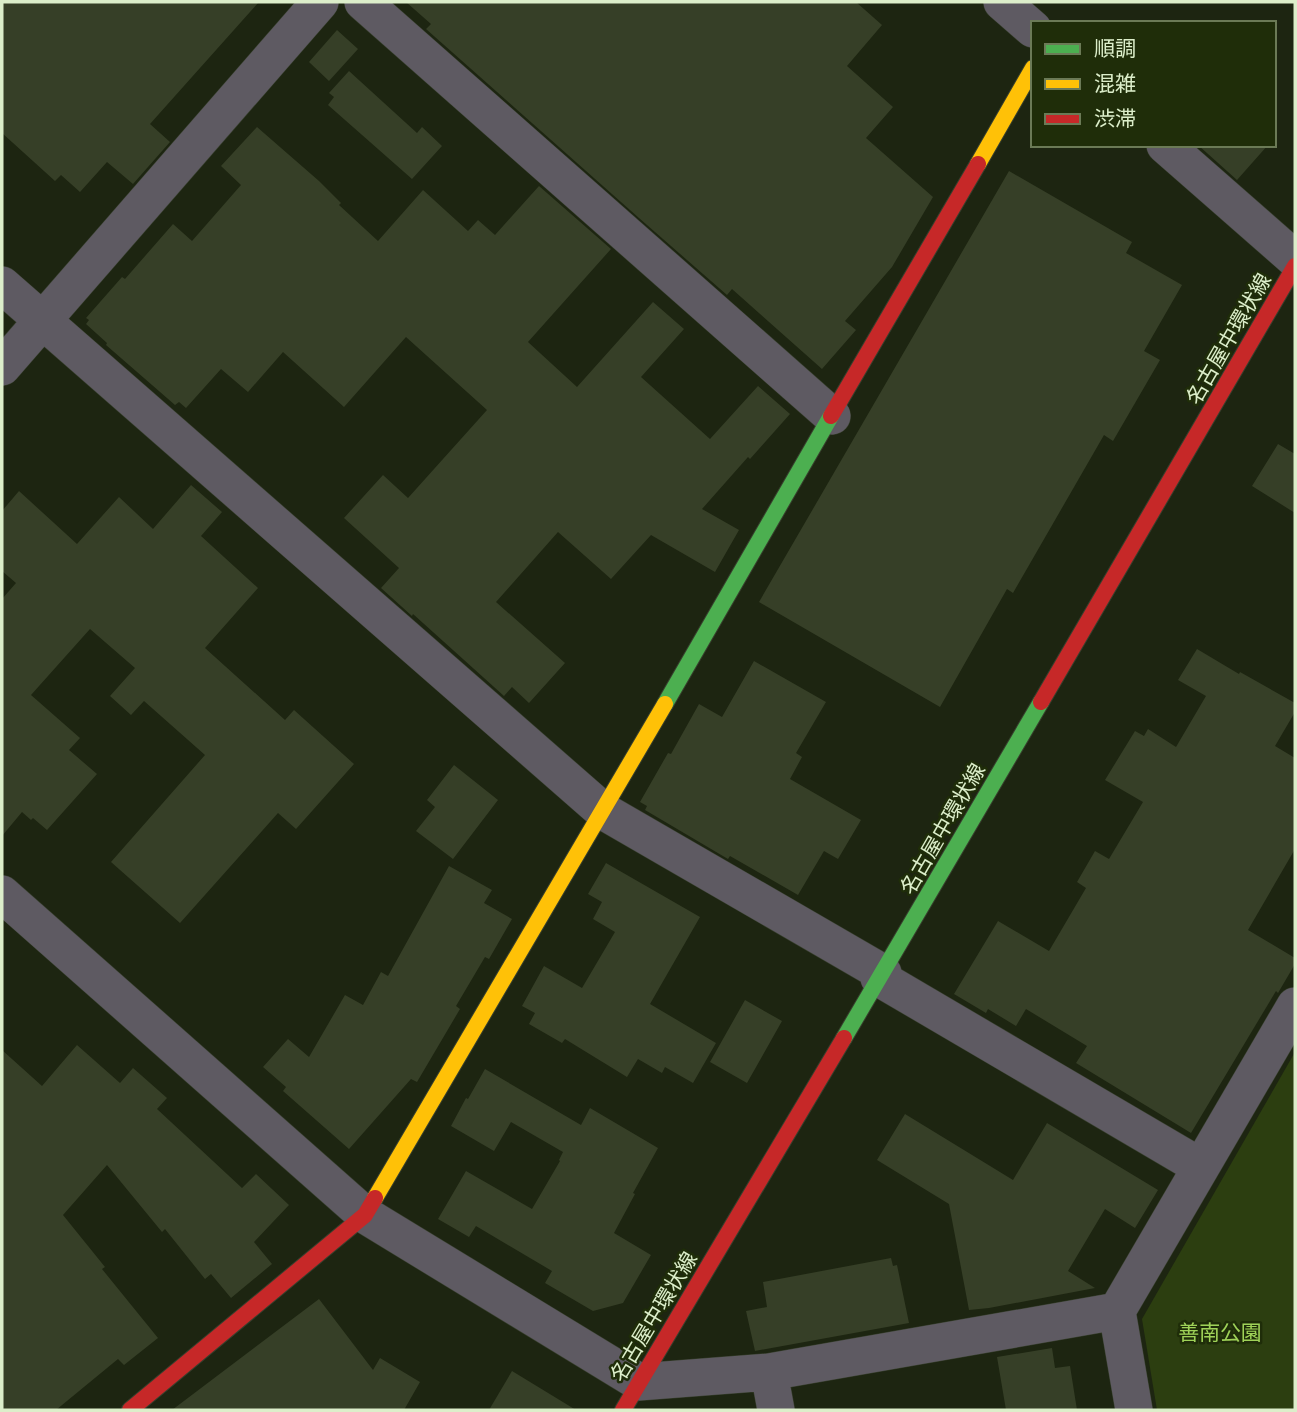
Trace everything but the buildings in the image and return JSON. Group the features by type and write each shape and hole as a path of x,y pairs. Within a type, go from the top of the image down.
{"street":[{"path":"2,367 320,2"},
{"path":"363,2 832,416"},
{"path":"1002,2 1031,27"},
{"path":"130,1410 365,1214 603,811 1031,71"},
{"path":"1167,147 1295,259"},
{"name":"名古屋中環状線","path":"631,1396 881,975 1295,266"},
{"path":"2,285 603,811 1201,1167"},
{"path":"2,894 365,1214 631,1396 1117,1311"},
{"path":"1134,1410 1117,1311 1295,1006"},
{"path":"769,1373 776,1410"}],"green space":[{"name":"善南公園","path":"1295,1052 1295,1410 1157,1410 1142,1319"}],"traffic: fast":[{"path":"665,704 831,416"},
{"path":"844,1038 1041,702"}],"traffic: slow":[{"path":"978,164 1031,71"},
{"path":"375,1198 665,704"}],"traffic: jam":[{"path":"831,416 978,164"},
{"path":"1041,702 1295,266"},
{"path":"623,1410 844,1038"},
{"path":"130,1410 365,1215 375,1198"}]}
